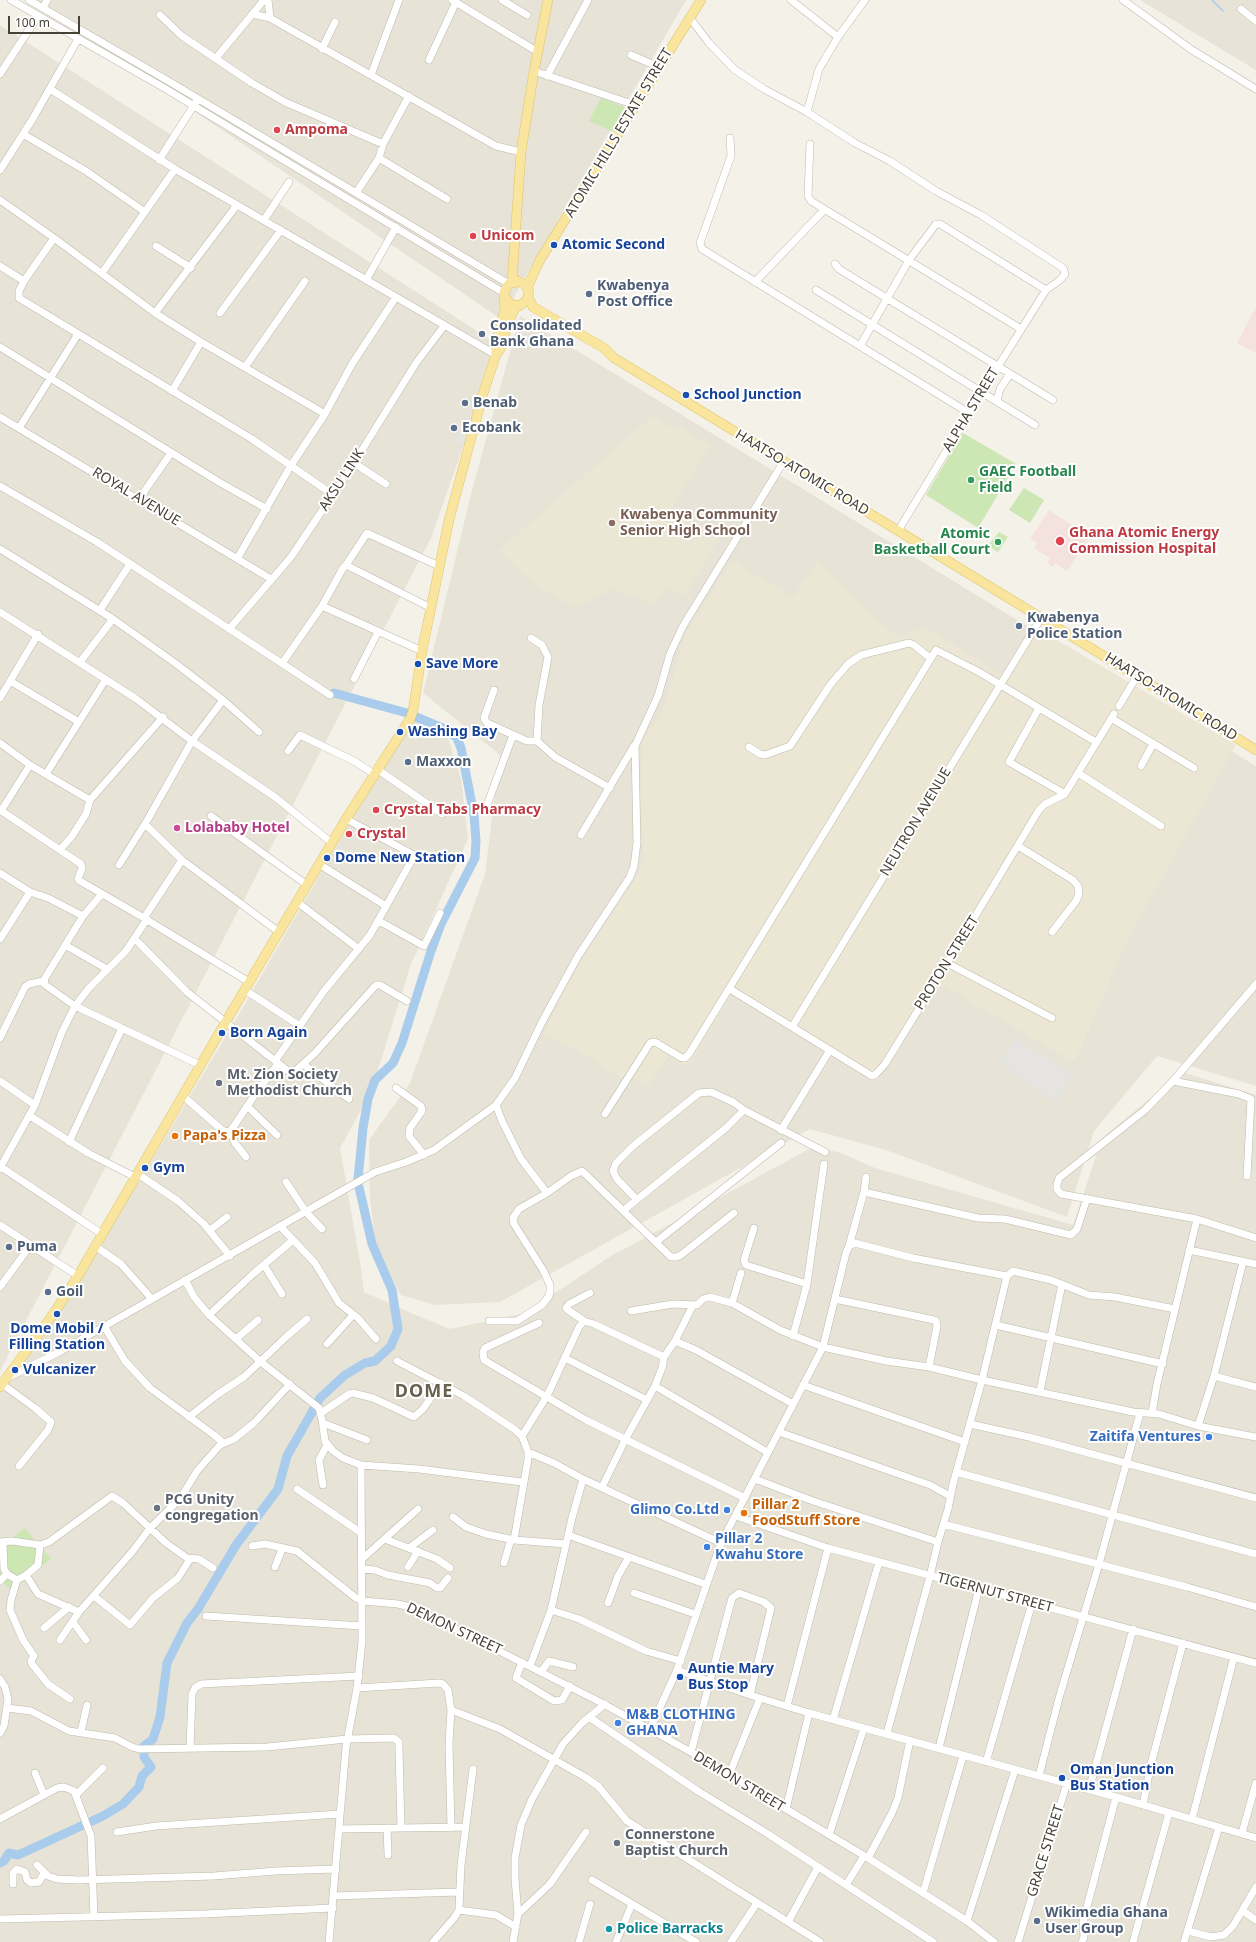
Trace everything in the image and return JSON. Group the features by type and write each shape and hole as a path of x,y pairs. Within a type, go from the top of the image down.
{"main road":[{"path":"496,355 496,343 505,309 505,295 511,283 521,152 534,71 548,0"},
{"name":"ATOMIC HILLS ESTATE STREET","path":"527,288 540,260 604,159 635,105 701,0"},
{"path":"511,283 521,282 527,288 528,298 534,307 604,348 614,358"},
{"path":"505,295 510,304 517,306 601,354 614,358"},
{"path":"2,1382 54,1313 78,1276 225,1022 346,819 405,727 413,711 422,651 438,566 483,394 496,355 502,346 507,325 517,306 525,303 528,298"},
{"name":"HAATSO-ATOMIC ROAD","path":"614,358 1256,750"}],"street":[{"path":"11,0 194,106 505,295"},
{"path":"28,0 198,98 356,193 511,283"},
{"path":"42,8 47,0"},
{"path":"216,58 264,0"},
{"path":"268,0 270,18"},
{"path":"371,75 399,0"},
{"path":"502,0 528,14"},
{"path":"547,76 588,0"},
{"path":"791,0 838,37"},
{"path":"690,18 709,43 735,70 764,89 807,112 819,69 838,37 865,0"},
{"path":"1123,0 1192,50 1256,89"},
{"path":"429,60 454,1 538,52"},
{"path":"1241,9 1256,21"},
{"path":"252,14 270,18 322,49 409,96 457,126 496,146 521,152"},
{"path":"160,15 182,36 252,83 285,102 383,144"},
{"path":"0,74 38,16"},
{"path":"322,49 335,22"},
{"path":"0,170 50,89 78,39"},
{"path":"631,55 659,67"},
{"path":"534,71 635,105"},
{"path":"50,89 159,160 496,355"},
{"path":"356,193 378,158 383,144 409,96"},
{"path":"159,160 198,98"},
{"name":"ALPHA STREET","path":"807,112 855,143 896,164 936,191 980,216 1063,268 1065,274 1060,280 1046,290 969,413 898,532"},
{"path":"23,134 86,171 145,212"},
{"path":"730,138 731,156 700,246 702,249 969,413"},
{"path":"810,144 808,196 811,201 1021,329"},
{"path":"378,158 447,199"},
{"path":"102,273 175,169"},
{"path":"264,220 289,182"},
{"path":"0,200 155,313 201,342 325,414"},
{"path":"155,313 237,205"},
{"path":"755,282 824,210"},
{"path":"860,346 908,260 932,226 936,224 940,224 1046,290"},
{"path":"366,280 396,228"},
{"path":"220,313 281,230"},
{"path":"54,238 24,281 19,291 20,298 252,439 290,467 332,494"},
{"path":"156,246 190,268"},
{"path":"836,264 839,269 1053,400"},
{"path":"0,266 24,281"},
{"path":"245,367 305,281"},
{"path":"816,290 1035,425"},
{"path":"237,559 290,467 325,414 352,364 396,297"},
{"name":"AKSU LINK","path":"230,628 291,557 354,463 416,363 444,326"},
{"path":"19,428 51,380 78,334"},
{"path":"172,391 201,342"},
{"path":"0,347 171,453 267,509"},
{"path":"997,401 1000,389 1010,374"},
{"name":"ROYAL AVENUE","path":"1,420 19,428 271,579"},
{"path":"139,499 171,453"},
{"path":"581,835 634,746 658,696 670,654 683,626 784,461"},
{"path":"354,463 386,484"},
{"path":"0,486 97,542 283,662 330,695"},
{"path":"283,662 322,606 343,568 367,534 438,566"},
{"path":"0,549 100,610 175,663 223,700 259,732"},
{"path":"100,610 130,564"},
{"path":"346,565 431,608"},
{"path":"322,606 422,651"},
{"path":"0,612 38,634 163,717 192,741 274,797 332,843"},
{"name":"NEUTRON AVENUE","path":"792,1027 1041,618"},
{"path":"80,662 112,619"},
{"path":"354,679 378,632"},
{"path":"0,698 38,634"},
{"path":"530,638 542,645 548,657 539,705 537,741"},
{"path":"749,748 760,754 766,755 790,746 830,685 848,664 861,655 909,644 914,645 930,658"},
{"path":"605,1114 650,1043 656,1042 682,1058 687,1056 730,989 936,650 940,650 1096,742"},
{"path":"1119,706 1137,676"},
{"path":"46,774 106,679"},
{"path":"10,681 79,722"},
{"path":"494,690 484,718 487,723 527,741 537,741 555,758 610,788"},
{"path":"119,865 145,824 192,741 223,700"},
{"path":"1039,708 1009,762 1065,794 1113,716 1153,744 1194,768"},
{"path":"60,850 72,836 86,814 90,800 163,717"},
{"path":"288,751 300,735 376,772 442,814"},
{"path":"487,805 513,735"},
{"path":"0,743 30,765 90,800"},
{"path":"1141,766 1153,744"},
{"path":"19,1466 48,1430 51,1422 2,1382 41,1362 151,1298 230,1256 375,1172 434,1150 496,1105 515,1078 567,975 623,889 634,866 637,843 634,746"},
{"path":"30,765 1,811 82,866 78,880 146,918 247,986 300,1026"},
{"path":"1078,773 1160,826"},
{"name":"PROTON STREET","path":"730,989 872,1076 876,1074 884,1064 947,963 1040,810 1045,804 1065,794"},
{"path":"211,816 307,885"},
{"path":"230,1131 324,991 359,949 379,921 414,856 346,819"},
{"path":"145,824 182,860 279,932"},
{"path":"1018,846 1073,880 1078,886 1079,894 1076,901 1052,932"},
{"path":"102,1234 0,1167 30,1116 62,1032 75,1006 126,951 135,939 146,918 182,860"},
{"path":"320,864 386,906"},
{"path":"0,873 30,892 48,898 83,916"},
{"path":"0,939 30,892"},
{"path":"0,1038 25,987 29,984 43,981 83,916 102,894"},
{"path":"297,902 359,949"},
{"path":"379,921 424,946 440,913"},
{"path":"135,939 187,992 292,1074 304,1064 376,985 380,985 407,1001"},
{"path":"65,945 107,970"},
{"path":"947,963 1052,1018"},
{"path":"43,981 44,984 75,1006 200,1065"},
{"path":"1256,984 1173,1081 1138,1116 1059,1178 1057,1189 1061,1194 1197,1219 1256,1238"},
{"path":"69,1142 122,1028"},
{"path":"781,1130 830,1050"},
{"path":"304,1064 349,1100"},
{"path":"0,1081 35,1105"},
{"path":"1173,1081 1246,1096 1251,1099 1253,1129 1248,1176"},
{"path":"396,1088 421,1106 422,1111 410,1128 409,1136 424,1155"},
{"path":"636,1199 617,1179 613,1171 616,1163 633,1146 699,1093 711,1092 825,1152"},
{"path":"182,1095 222,1130 230,1131"},
{"path":"496,1105 521,1159 547,1193"},
{"path":"247,1106 277,1135"},
{"path":"624,1210 715,1138 744,1110"},
{"path":"30,1116 69,1142 108,1164 136,1176 178,1201 210,1230 230,1256"},
{"path":"230,1131 234,1143 246,1157"},
{"path":"656,1242 781,1143"},
{"path":"793,1336 807,1284 824,1164"},
{"path":"489,1321 517,1321 542,1305 549,1296 549,1281 514,1224 513,1218 519,1209 547,1193 571,1176 582,1171 671,1257 681,1255 734,1213"},
{"path":"650,1729 681,1661 721,1543 755,1479 767,1452 823,1347 846,1253 864,1192 866,1177"},
{"path":"286,1182 306,1212 322,1229"},
{"path":"864,1192 978,1218 1005,1219 1071,1235 1077,1229 1087,1198"},
{"path":"210,1230 227,1217"},
{"path":"1152,1413 1197,1219"},
{"path":"0,1225 78,1276"},
{"path":"280,1226 315,1263 339,1303 354,1315 376,1339"},
{"path":"754,1228 744,1260 746,1265 807,1284"},
{"path":"209,1315 293,1240"},
{"path":"849,1246 855,1243 913,1258 1007,1276"},
{"path":"0,1287 30,1246"},
{"path":"95,1246 121,1264 151,1298"},
{"path":"1189,1250 1256,1264"},
{"path":"1198,1426 1214,1376 1243,1262"},
{"path":"264,1265 282,1294"},
{"path":"887,1733 982,1380 1007,1276 1013,1271 1051,1280 1089,1295 1115,1297 1175,1309"},
{"path":"732,1303 741,1273"},
{"path":"185,1280 194,1297 209,1315 261,1362 311,1400 320,1411 323,1423 323,1435 327,1445 343,1458 361,1464 419,1469 522,1482"},
{"path":"1040,1391 1062,1284"},
{"path":"590,1293 569,1304 566,1308 584,1322 594,1324 664,1357"},
{"path":"631,1311 673,1304 693,1305 699,1303 707,1297 732,1303 758,1319 793,1336 823,1347 886,1361 929,1367 982,1380 1140,1413 1152,1413 1198,1426 1256,1437"},
{"path":"835,1299 936,1321 929,1367"},
{"path":"602,1487 626,1438 655,1386 662,1368 664,1357 675,1341 693,1305"},
{"path":"327,1344 354,1315"},
{"path":"189,1417 218,1394 244,1377 307,1319"},
{"path":"236,1339 258,1320"},
{"path":"522,1436 547,1396 579,1327 584,1322"},
{"path":"539,1323 485,1348 482,1352 484,1360 586,1420 626,1438 745,1498"},
{"path":"996,1325 1163,1364"},
{"path":"104,1326 125,1361 150,1388 218,1438 221,1441 220,1445"},
{"path":"675,1341 696,1350 793,1404"},
{"path":"565,1358 648,1400"},
{"path":"397,1361 464,1396 514,1429 522,1436 528,1452 512,1540 504,1563"},
{"path":"1214,1376 1256,1387"},
{"path":"60,1640 79,1612 136,1547 150,1528 180,1499 197,1471 220,1445 234,1439 254,1423 290,1384"},
{"path":"320,1411 353,1393 373,1398 414,1417 423,1409 442,1384"},
{"path":"803,1385 965,1442"},
{"path":"655,1386 767,1452"},
{"path":"1039,1776 1082,1616 1099,1564 1128,1464 1140,1413"},
{"path":"323,1423 367,1440"},
{"path":"970,1424 1029,1437 1256,1498"},
{"path":"779,1432 930,1485 950,1496"},
{"path":"323,1485 319,1460 327,1445"},
{"path":"528,1452 721,1543"},
{"path":"329,1942 347,1739 359,1676 363,1601 360,1532 361,1464"},
{"path":"956,1472 1256,1554"},
{"path":"530,1666 551,1610 568,1535 583,1479"},
{"path":"755,1479 813,1502 938,1542"},
{"path":"296,1489 360,1532"},
{"path":"17,1580 7,1574 3,1564 1,1542 12,1541 40,1546 49,1542 112,1496 123,1503 166,1543 190,1559 199,1559 213,1568"},
{"path":"362,1559 418,1510"},
{"name":"TIGERNUT STREET","path":"736,1516 828,1548 1256,1663"},
{"path":"453,1517 466,1528 512,1540 566,1544"},
{"path":"943,1524 1099,1564 1256,1607"},
{"path":"409,1548 433,1530"},
{"path":"568,1535 706,1584"},
{"path":"385,1539 437,1559 450,1568"},
{"path":"252,1546 265,1544 282,1549 297,1551 349,1594 363,1601"},
{"path":"40,1546 38,1565 17,1580 10,1600 10,1610 23,1640 34,1656 31,1662 32,1664 48,1684 70,1699"},
{"path":"787,1706 828,1548"},
{"path":"275,1567 282,1549"},
{"path":"408,1567 418,1551"},
{"path":"608,1603 618,1576 629,1557"},
{"path":"94,1596 130,1625 153,1598 178,1578 190,1559"},
{"path":"834,1720 879,1562"},
{"path":"362,1569 375,1570 388,1575 430,1583 437,1588 440,1588 448,1578"},
{"path":"0,1581 7,1574"},
{"path":"26,1575 38,1594 79,1612"},
{"path":"939,1748 979,1588"},
{"path":"690,1752 696,1736 732,1598 739,1592 764,1602 771,1608 750,1695"},
{"path":"634,1593 696,1614"},
{"name":"DEMON STREET","path":"363,1601 398,1604 414,1608 605,1704 690,1752 866,1857 967,1921 994,1942"},
{"path":"986,1762 1032,1603"},
{"path":"44,1628 69,1607"},
{"path":"551,1610 579,1618 646,1651 681,1661"},
{"path":"206,1616 362,1626"},
{"path":"73,1622 86,1640"},
{"path":"1089,1790 1133,1629"},
{"path":"1143,1805 1150,1768 1183,1643"},
{"path":"1192,1819 1234,1657"},
{"path":"541,1672 549,1660 573,1667"},
{"path":"522,1662 516,1678 554,1701 562,1700 570,1686"},
{"path":"677,1670 709,1682 809,1713 887,1733 963,1756 1116,1797 1256,1838"},
{"path":"190,1748 192,1694 195,1688 201,1684 359,1676"},
{"path":"0,1679 7,1693 7,1708 4,1726 0,1733"},
{"path":"357,1688 442,1684 450,1695 451,1710 449,1744 451,1828"},
{"path":"729,1775 760,1698"},
{"path":"513,1942 518,1914 515,1879 518,1838 527,1810 563,1744 589,1717 605,1704"},
{"path":"81,1732 87,1705"},
{"path":"7,1708 30,1711 64,1729 96,1736 115,1738 132,1747 148,1750 267,1747 347,1739 394,1738 397,1739 399,1750 401,1828"},
{"path":"451,1710 500,1729 598,1786 627,1821 820,1942"},
{"path":"786,1809 809,1713"},
{"path":"589,1717 698,1791 768,1834 818,1868 934,1942"},
{"path":"829,1835 864,1728"},
{"path":"846,1886 866,1857 892,1813 898,1798 910,1740"},
{"path":"923,1893 963,1756"},
{"path":"76,1795 103,1768"},
{"path":"433,1942 459,1910 459,1892 465,1827 473,1769"},
{"path":"967,1921 1015,1770"},
{"path":"35,1773 44,1795"},
{"path":"1242,1833 1256,1783"},
{"name":"GRACE STREET","path":"1018,1942 1067,1784"},
{"path":"0,1819 57,1788 64,1787 74,1791 91,1836 94,1917"},
{"path":"1082,1942 1084,1938 1083,1922 1116,1797"},
{"path":"1133,1942 1169,1813"},
{"path":"117,1832 156,1826 340,1814"},
{"path":"339,1830 465,1827"},
{"path":"1184,1942 1219,1827"},
{"path":"387,1828 388,1855"},
{"path":"518,1914 550,1884 586,1832"},
{"path":"37,1865 44,1873 57,1879 214,1876 276,1871 336,1869"},
{"path":"788,1922 818,1868"},
{"path":"13,1884 13,1873 17,1869 25,1872 28,1881 31,1883 39,1882 44,1873"},
{"path":"592,1880 696,1942"},
{"path":"1188,1931 1211,1937 1224,1934 1233,1926 1256,1887"},
{"path":"334,1896 459,1892"},
{"path":"731,1942 757,1903"},
{"path":"580,1942 590,1904"},
{"path":"616,1942 632,1904"},
{"path":"0,1920 333,1908"},
{"path":"459,1910 496,1915 516,1927"},
{"path":"1243,1911 1256,1920"},
{"path":"680,1942 683,1934"}],"shaded area":[{"path":"30,0 686,0 501,319"},
{"path":"1140,0 1256,0 1256,70"},
{"path":"0,25 499,345 431,538 0,1371"},
{"path":"1256,307 1256,353 1237,343"},
{"path":"520,316 1256,766 1256,1086 1157,1056 1094,1131 1067,1217 886,1150 810,1129 500,1302 435,1305 401,1295 376,1253 370,1197 369,1140 410,1083 485,874 500,755 423,693 472,490"},
{"name":"Kwabenya Community Senior High School","path":"652,416 672,428 675,424 710,445 671,509 719,538 685,596 667,587 654,605 614,589 575,608 529,580 499,550"},
{"path":"461,424 472,428 465,445 455,441"},
{"name":"Ghana Atomic Energy Commission Hospital","path":"1049,510 1090,537 1067,571 1055,563 1053,567 1047,563 1050,558 1034,548 1037,543 1030,539"},
{"path":"731,560 793,597 818,560 858,601 900,639 924,626 1004,676 1033,626 1236,745 1128,939 1076,1059 1071,1061 934,980 880,1067 871,1074 732,993 688,1067 669,1056 647,1088 632,1078 629,1082 576,1049 543,1034 581,960 639,873 644,858 641,805 642,743 665,704 685,636"},
{"path":"410,719 445,729 461,778 468,839 411,964 371,1092 340,1148 364,1292 411,1313 450,1329 525,1313 611,1256 815,1146 841,1153 875,1168 1073,1225 1102,1138 1182,1072 1256,1095 1256,1942 0,1942 0,1387 138,1183 239,1014"},
{"path":"1015,1039 1073,1074 1056,1103 999,1062"}],"green space":[{"path":"601,98 627,108 613,132 589,121"},
{"name":"GAEC Football Field","path":"963,433 1016,464 978,528 926,495"},
{"path":"1024,488 1044,500 1030,523 1009,510"},
{"name":"Atomic Basketball Court","path":"999,532 1008,537 998,552 988,546"},
{"path":"25,1528 51,1559 10,1589 0,1578 0,1547"}],"waterway":[{"path":"1212,0 1223,11"},
{"path":"334,693 407,713"},
{"path":"358,1179 363,1128 368,1099 375,1080 393,1063 402,1043 441,924 475,858 476,841 474,815 461,748 457,738 445,729 414,716"},
{"path":"0,1863 4,1861 9,1853 18,1855 103,1816 123,1804 139,1787 142,1776 151,1767 144,1757 144,1746 153,1739 160,1717 167,1663 187,1623 198,1609 236,1545 278,1489 287,1456 320,1398 345,1375 365,1363 375,1361 391,1346 398,1329 392,1290 372,1244 359,1187"}],"place":[{"name":"Ampoma","path":"277,130"},
{"name":"Unicom","path":"473,236"},
{"name":"Atomic Second","path":"554,245"},
{"name":"Kwabenya Post Office","path":"589,294"},
{"name":"Consolidated Bank Ghana","path":"482,334"},
{"name":"School Junction","path":"686,395"},
{"name":"Benab","path":"465,403"},
{"name":"Ecobank","path":"454,428"},
{"name":"GAEC Football Field","path":"971,480"},
{"name":"Kwabenya Community Senior High School","path":"612,523"},
{"name":"Ghana Atomic Energy Commission Hospital","path":"1060,541"},
{"name":"Atomic Basketball Court","path":"998,542"},
{"name":"Kwabenya Police Station","path":"1019,626"},
{"name":"Save More","path":"418,664"},
{"name":"Washing Bay","path":"400,732"},
{"name":"Maxxon","path":"408,762"},
{"name":"Crystal Tabs Pharmacy","path":"376,810"},
{"name":"Lolababy Hotel","path":"177,828"},
{"name":"Crystal","path":"349,834"},
{"name":"Dome New Station","path":"327,858"},
{"name":"Born Again","path":"222,1033"},
{"name":"Mt. Zion Society Methodist Church","path":"219,1083"},
{"name":"Papa's Pizza","path":"175,1136"},
{"name":"Gym","path":"145,1168"},
{"name":"Puma","path":"9,1247"},
{"name":"Goil","path":"48,1292"},
{"name":"Dome Mobil / Filling Station","path":"57,1314"},
{"name":"Vulcanizer","path":"15,1370"},
{"name":"Zaitifa Ventures","path":"1209,1437"},
{"name":"PCG Unity congregation","path":"157,1508"},
{"name":"Glimo Co.Ltd","path":"727,1510"},
{"name":"Pillar 2 FoodStuff Store","path":"744,1513"},
{"name":"Pillar 2 Kwahu Store","path":"707,1547"},
{"name":"Auntie Mary Bus Stop","path":"680,1677"},
{"name":"M&B CLOTHING GHANA","path":"618,1723"},
{"name":"Oman Junction Bus Station","path":"1062,1778"},
{"name":"Connerstone Baptist Church","path":"617,1843"},
{"name":"Wikimedia Ghana User Group","path":"1037,1921"},
{"name":"Police Barracks","path":"609,1929"}],"district":[{"name":"DOME","path":"424,1392"}]}
